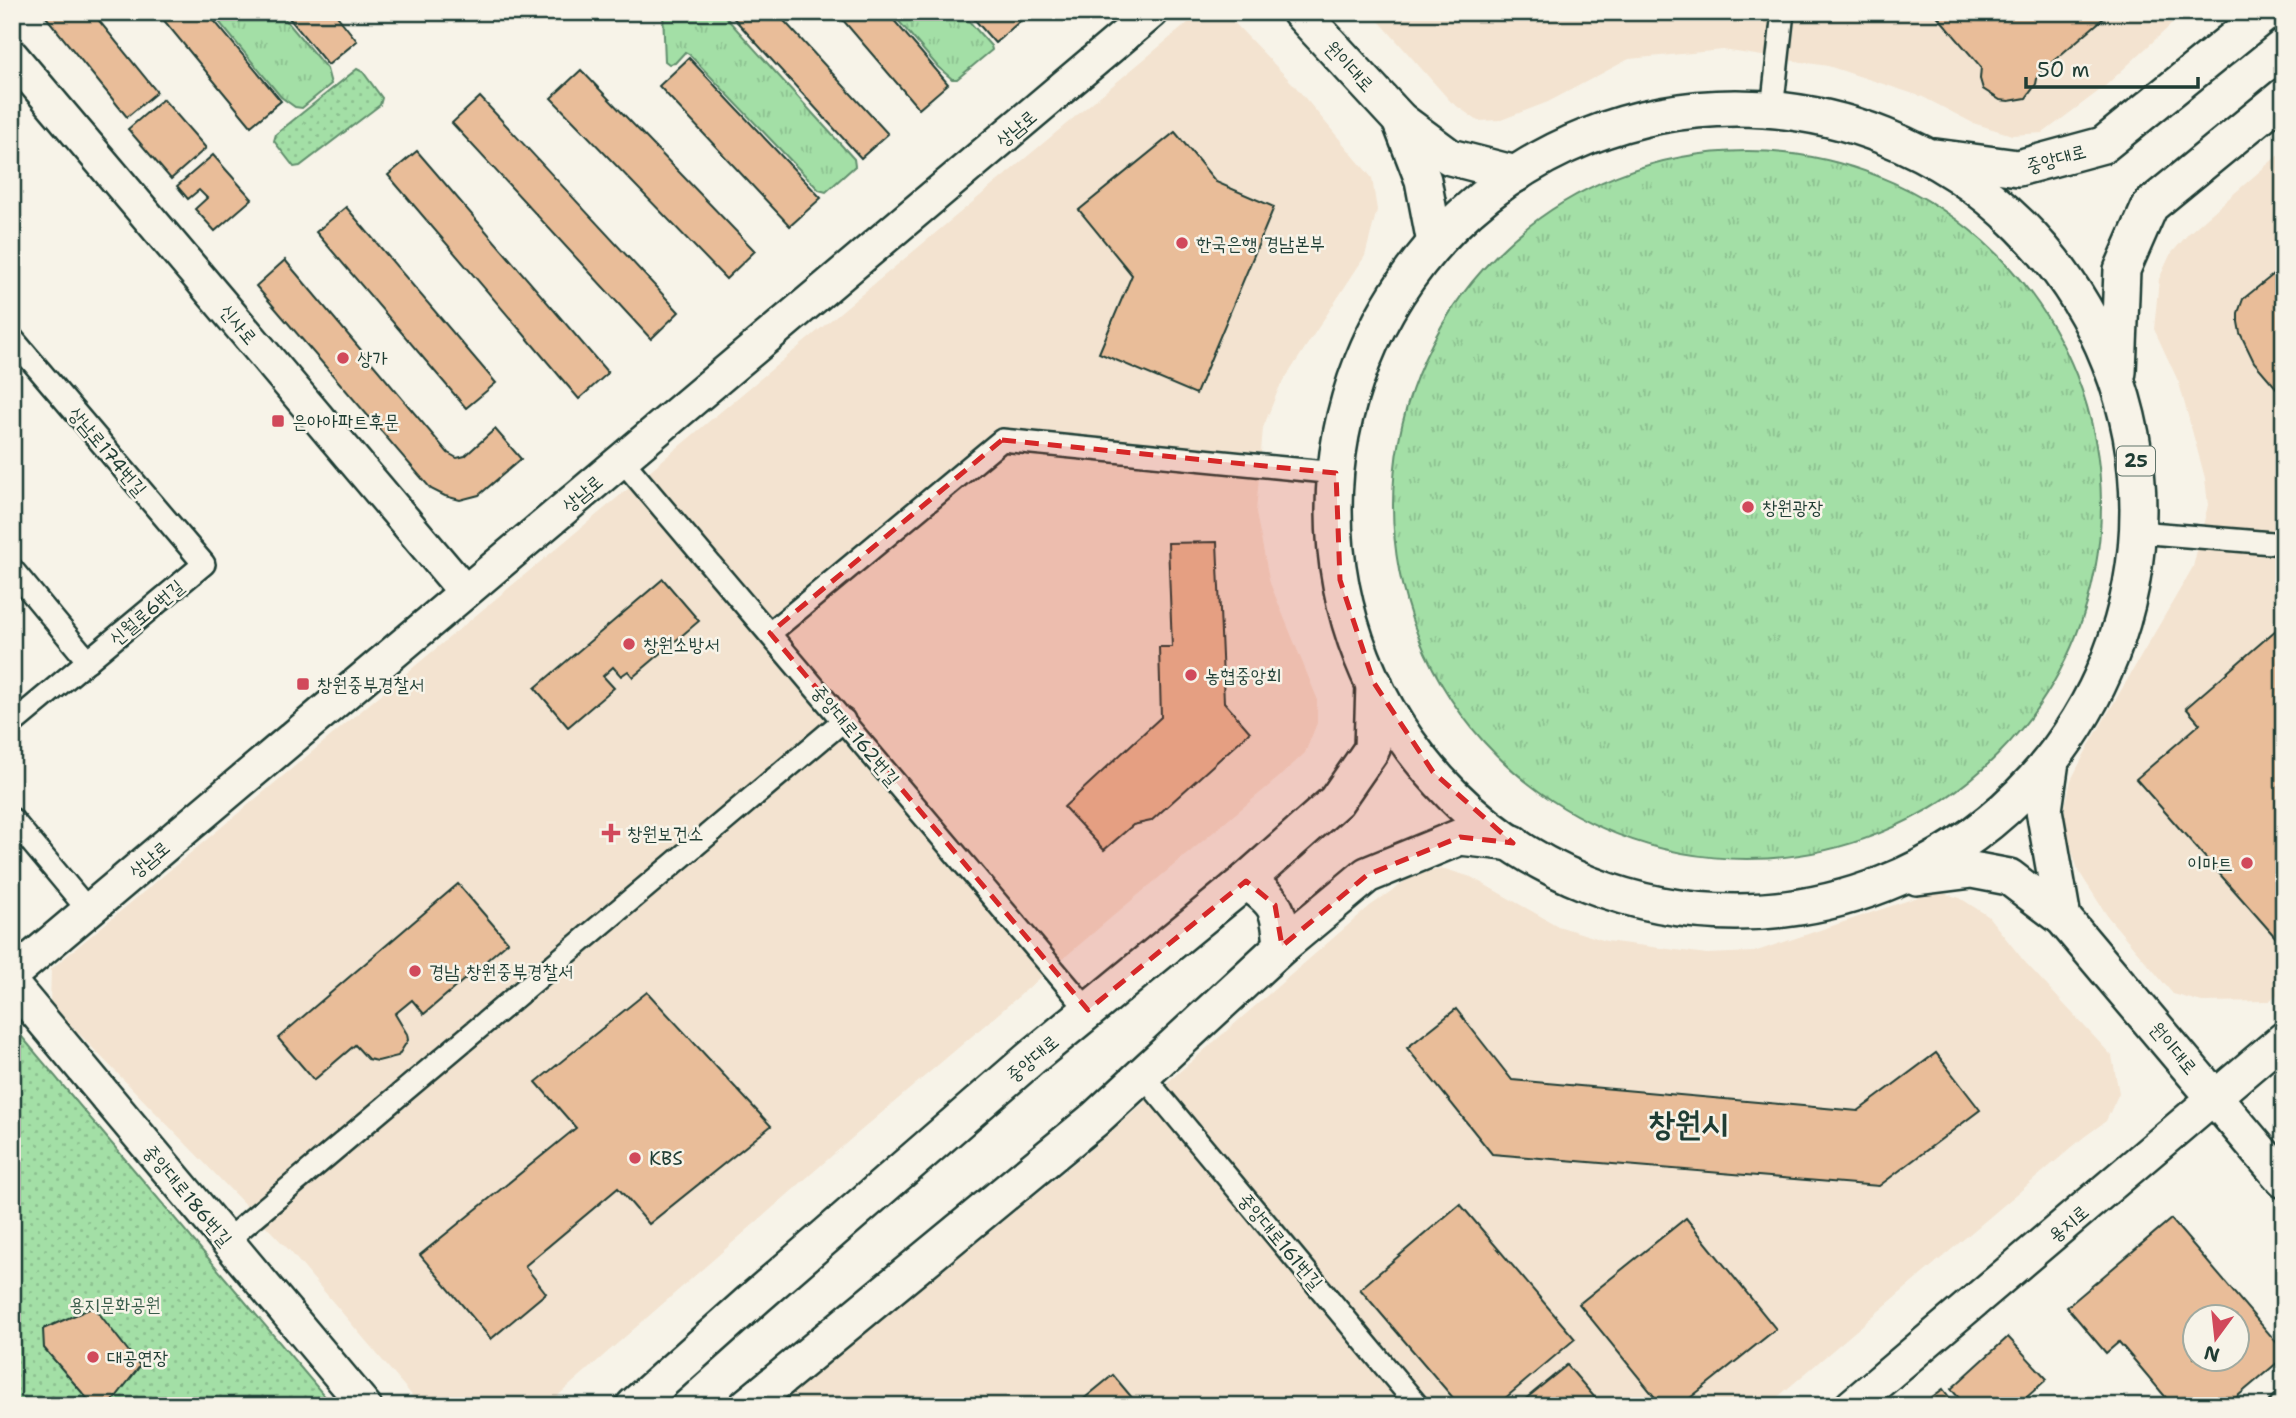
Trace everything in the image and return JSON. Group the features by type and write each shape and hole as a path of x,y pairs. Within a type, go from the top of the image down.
{"main road":[{"name":"상남로","path":"12,975 1152,12"},
{"name":"원이대로","path":"1300,12 1400,120 1450,157 1516,174"},
{"name":"중앙대로","path":"1925,156 2018,168 2103,145 2267,12"},
{"name":"신사로","path":"12,56 465,592"},
{"path":"2118,383 2122,270 2150,206 2284,96"},
{"name":"25","path":"1705,110 1772,110 1851,125 1925,156 1951,171 2000,208 2043,251 2062,275 2094,327 2118,383 2135,457 2139,494 2138,532 2128,601 2112,653 2086,710 2051,761 2019,796 1964,841 1902,875 1858,892 1815,903 1725,911 1680,907 1636,898 1593,884 1552,866 1513,843 1470,810 1433,772 1400,729 1374,683 1357,643 1340,580 1334,516 1336,472 1346,410 1367,350 1397,294 1436,243 1474,206 1516,174 1575,142 1639,121 1705,110"},
{"name":"원이대로","path":"1400,120 1423,180 1436,243"},
{"name":"중앙대로","path":"635,1406 766,1288 1088,1010 1246,881 1336,801 1372,749 1374,683"},
{"path":"2051,761 2044,810 2063,918"},
{"path":"747,1406 1096,1119 1282,946 1367,875 1460,837 1513,843"},
{"name":"원이대로","path":"1858,892 1932,873 1972,870 2009,877 2063,918 2284,1180"},
{"path":"1246,881 1275,905 1280,919 1282,946"},
{"name":"중앙대로186번길","path":"12,984 365,1406"},
{"name":"용지로","path":"1851,1406 2284,1038"}],"street":[{"path":"1772,110 1783,12"},
{"name":"상남로174번길","path":"12,338 204,564"},
{"path":"770,633 1002,440 1336,472"},
{"name":"중앙대로162번길","path":"622,460 1088,1010"},
{"path":"2138,532 2284,544"},
{"name":"신월로6번길","path":"12,724 204,564"},
{"path":"12,569 88,661"},
{"path":"226,1241 844,720"},
{"path":"12,818 88,910"},
{"name":"중앙대로161번길","path":"1144,1077 1418,1406"},
{"path":"2280,1406 2284,1402"}],"highlighted area":[{"path":"1002,440 1336,473 1340,580 1374,683 1433,772 1513,843 1460,837 1367,875 1282,946 1275,905 1246,881 1088,1010 770,633"}],"shaded area":[{"path":"1201,12 1224,12 1295,86 1372,178 1377,210 1365,256 1279,388 1263,428 1256,513 1270,583 1317,698 1317,723 1305,753 851,1139 546,1406 421,1406 289,1250 50,1004 51,969"},
{"path":"1371,12 2185,12 2103,88 2043,133 2012,135 1973,123 1923,97 1828,66 1723,50 1629,59 1548,102 1501,120 1478,121 1451,102"},
{"path":"2284,150 2284,989 2269,1001 2202,1002 2173,994 2108,917 2078,870 2062,820 2071,780 2088,747 2193,567 2208,505 2205,478 2179,383 2154,329 2159,279 2170,255 2189,233"},
{"path":"1445,869 1471,877 1558,926 1606,941 1707,954 1754,952 1936,891 1960,898 1988,916 2024,961 2112,1056 2119,1093 2106,1121 1767,1406 776,1406 1077,1161 1370,906 1418,872"}],"green space":[{"path":"211,12 279,12 327,69 331,84 302,108 295,107 281,97"},
{"path":"663,12 721,12 854,159 855,166 826,192 819,190 689,54 685,52 675,63 669,64 665,61"},
{"path":"891,12 961,12 992,50 957,79 952,79 938,67"},
{"path":"357,69 363,72 382,98 380,105 300,166 294,167 274,141 276,134"},
{"name":"창원광장","path":"1747,151 1782,152 1816,158 1883,178 1944,210 1998,254 2042,308 2074,369 2094,436 2100,470 2100,540 2094,574 2074,641 2042,702 1998,756 1944,800 1883,832 1816,852 1782,858 1747,859 1712,858 1678,852 1611,832 1550,800 1496,756 1452,702 1420,641 1400,574 1394,540 1393,505 1394,470 1400,436 1420,369 1452,308 1496,254 1550,210 1611,178 1678,158 1712,152"},
{"name":"용지문화공원","path":"12,1031 17,1031 333,1406 12,1406"}],"building":[{"path":"42,12 92,12 157,92 127,117"},
{"path":"157,12 207,12 281,101 251,126"},
{"path":"284,12 334,12 357,41 328,65"},
{"path":"728,12 776,12 888,134 861,158"},
{"path":"836,12 887,12 948,84 919,109"},
{"path":"968,12 1024,12 1027,15 995,43"},
{"path":"1934,12 2111,12 2038,74 2036,84 2026,98 2009,101 2000,100 1983,89 1981,67"},
{"path":"689,58 821,198 790,226 659,86"},
{"path":"581,70 755,251 726,279 551,98"},
{"path":"480,97 679,312 651,339 452,123"},
{"path":"163,99 206,148 171,179 128,129"},
{"name":"한국은행 경남본부","path":"1175,132 1216,182 1274,207 1196,394 1099,353 1132,275 1079,210"},
{"path":"417,151 608,373 579,399 388,175"},
{"path":"213,155 252,199 215,231 195,209 207,198 199,190 188,199 177,186"},
{"path":"346,207 496,383 466,408 316,232"},
{"name":"상가","path":"285,260 448,453 457,458 465,456 495,429 521,459 479,495 460,500 431,489 256,286"},
{"path":"2284,266 2284,397 2254,362 2240,333 2238,313 2243,299"},
{"name":"농협중앙회","path":"1217,542 1224,702 1250,732 1151,821 1133,825 1104,850 1064,807 1161,717 1159,647 1172,647 1168,543"},
{"name":"창원소방서","path":"663,579 699,621 633,677 628,671 621,676 613,667 603,676 614,688 568,727 535,688"},
{"name":"이마트","path":"2284,623 2284,947 2136,779 2200,724 2186,708"},
{"name":"경남 창원중부경찰서","path":"458,884 508,942 424,1014 412,1000 395,1014 408,1040 398,1056 378,1061 368,1059 355,1045 314,1080 278,1038"},
{"name":"KBS","path":"647,992 771,1126 649,1224 618,1188 525,1266 546,1293 491,1339 420,1255 576,1128 536,1082"},
{"path":"1456,1009 1512,1080 1858,1111 1936,1053 1980,1110 1879,1186 1492,1154 1407,1048"},
{"path":"1460,1204 1575,1339 1496,1406 1460,1406 1360,1289"},
{"path":"1686,1218 1776,1329 1680,1406 1662,1406 1579,1304"},
{"path":"2171,1219 2242,1302 2180,1302 2180,1372 2250,1372 2250,1311 2284,1351 2284,1357 2226,1406 2173,1406 2119,1342 2106,1353 2067,1307"},
{"name":"대공연장","path":"94,1307 140,1366 109,1406 91,1403 44,1348 43,1329"},
{"path":"2008,1337 2047,1379 2017,1406 1966,1406 1951,1389"},
{"path":"1567,1365 1602,1406 1517,1406"},
{"path":"1113,1375 1139,1406 1075,1406"},
{"path":"1943,1389 1956,1406 1920,1406"}],"place":[{"name":"한국은행 경남본부","path":"1182,243"},
{"name":"상가","path":"343,358"},
{"name":"은아아파트후문","path":"278,421"},
{"name":"창원광장","path":"1748,507"},
{"name":"창원소방서","path":"629,644"},
{"name":"농협중앙회","path":"1191,675"},
{"name":"창원중부경찰서","path":"303,684"},
{"name":"창원보건소","path":"611,833"},
{"name":"이마트","path":"2247,863"},
{"name":"경남 창원중부경찰서","path":"415,971"},
{"name":"KBS","path":"635,1158"},
{"name":"대공연장","path":"93,1357"}],"district":[{"name":"창원시","path":"1688,1123"}]}
